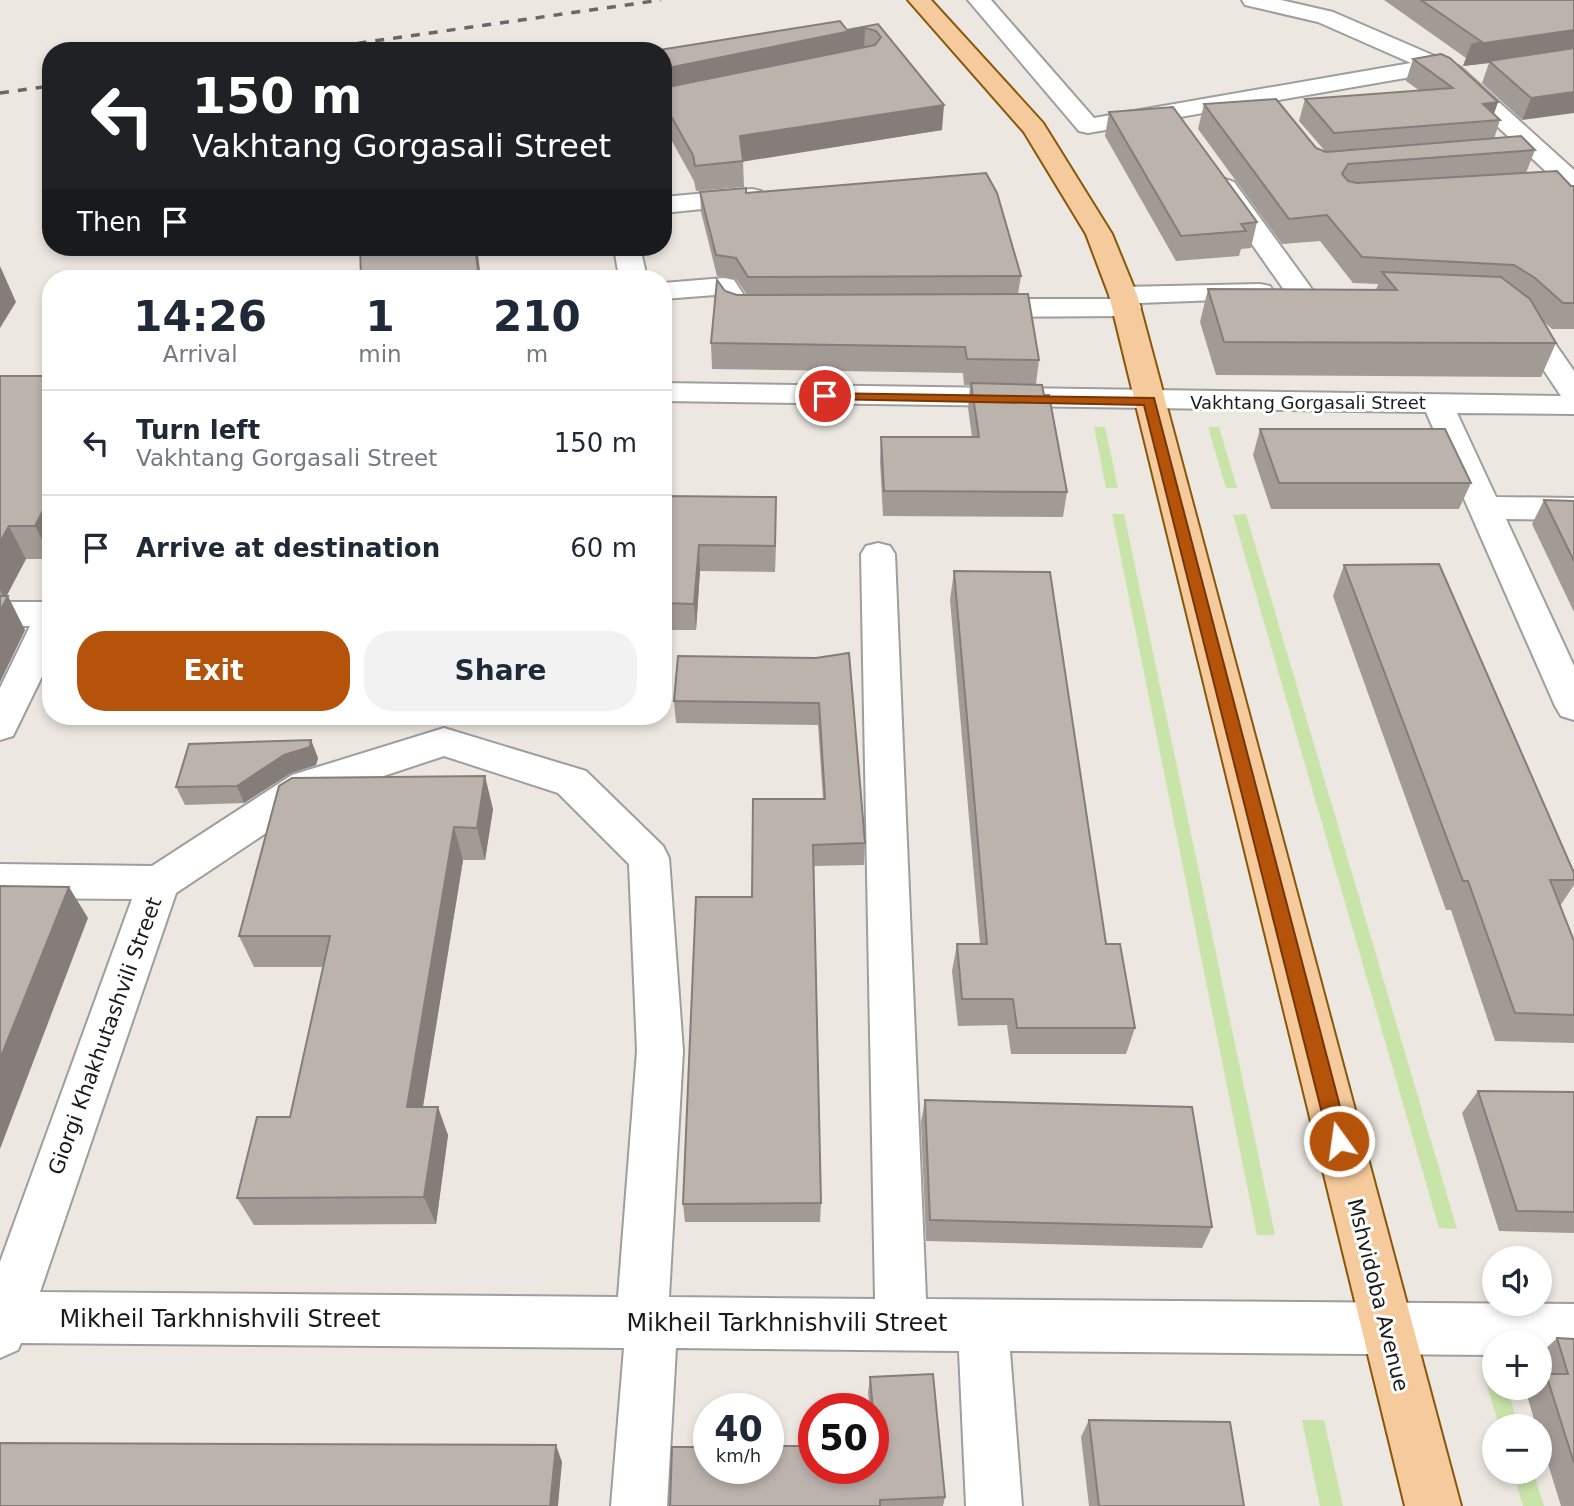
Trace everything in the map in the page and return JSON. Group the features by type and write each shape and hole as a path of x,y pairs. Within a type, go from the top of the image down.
{"main road":[{"name":"Mshvidoba Avenue","path":"919,0 1034,128 1099,234 1125,301 1433,1506"}],"street":[{"path":"979,0 1088,126 1433,66"},
{"path":"1258,0 1325,17 1458,77 1573,183"},
{"path":"1458,77 1484,73"},
{"path":"1282,120 1275,111 1386,92 1385,74"},
{"path":"1171,111 1187,134"},
{"path":"1498,152 1539,149"},
{"path":"954,308 1313,292 1211,168"},
{"path":"1545,184 1573,183"},
{"path":"672,204 773,195"},
{"path":"672,290 724,286 738,309 792,309"},
{"path":"1493,299 1505,301 1518,311 1574,393"},
{"name":"Vakhtang Gorgasali Street","path":"672,392 1574,405"},
{"path":"1437,403 1574,706"},
{"path":"1485,508 1574,509"},
{"path":"878,554 901,1324"},
{"path":"0,614 42,614"},
{"path":"0,726 42,639"},
{"path":"446,729 572,782 649,858 660,1051 642,1322 650,1348 639,1506"},
{"name":"Giorgi Khakhutashvili Street","path":"2,1322 159,883 306,786 446,729"},
{"path":"0,881 159,883"},
{"name":"Mikheil Tarkhnishvili Street","path":"2,1322 642,1322 1574,1330"},
{"path":"983,1325 994,1506"}],"green space":[{"path":"1094,427 1105,427 1118,488 1106,488"},
{"path":"1208,427 1219,427 1237,488 1226,488"},
{"path":"1112,514 1124,514 1275,1235 1257,1235"},
{"path":"1246,514 1457,1229 1439,1228 1233,515"},
{"path":"1491,1400 1511,1400 1515,1414 1495,1414"},
{"path":"1302,1420 1324,1420 1343,1506 1320,1506"},
{"path":"1517,1484 1537,1484 1544,1506 1523,1506"}],"building":[{"path":"1421,0 1574,0 1574,30 1471,45 1482,42"},
{"path":"840,21 847,30 878,24 944,105 740,136 743,161 695,166 693,155 672,118 672,86 875,45 881,37 876,31 865,28 672,67 672,48"},
{"path":"1574,48 1574,92 1531,98 1489,61"},
{"path":"1441,54 1450,58 1498,102 1483,104 1500,120 1334,133 1305,99 1453,88 1413,59"},
{"path":"1276,99 1316,148 1326,152 1521,136 1535,150 1348,164 1342,174 1348,181 1357,183 1557,171 1574,186 1574,303 1563,303 1535,278 1514,265 1362,257 1327,215 1289,219 1204,104"},
{"path":"1173,107 1257,222 1241,224 1246,231 1181,236 1109,112"},
{"path":"986,173 997,193 1021,276 748,277 736,258 716,255 700,192 746,188 746,193"},
{"path":"360,256 476,256 478,270 361,270"},
{"path":"1382,272 1501,277 1530,299 1556,343 1224,342 1208,289 1397,290"},
{"path":"717,280 725,291 737,295 1028,294 1039,360 967,359 965,347 711,343"},
{"path":"0,376 42,376 42,512 35,526 9,526 0,542"},
{"path":"971,383 1042,385 1044,395 1049,395 1067,492 884,491 881,437 979,437"},
{"path":"1260,429 1445,429 1471,483 1279,483"},
{"path":"672,496 776,497 775,546 699,545 694,604 672,603"},
{"path":"1544,500 1574,501 1574,561"},
{"path":"1439,564 1574,873 1574,880 1550,880 1574,941 1574,1015 1515,1013 1468,881 1463,881 1344,565"},
{"path":"954,571 1050,572 1106,944 1120,944 1135,1028 1017,1028 1013,999 962,999 957,944 987,944"},
{"path":"0,596 8,596 0,611"},
{"path":"849,653 865,843 813,845 821,1203 683,1204 696,897 752,897 753,799 825,799 819,703 674,701 678,656 816,658"},
{"path":"311,740 310,747 284,755 237,786 176,787 189,744"},
{"path":"485,776 477,828 454,827 407,1107 438,1107 424,1197 237,1198 257,1117 290,1117 330,936 239,936 279,786 292,778"},
{"path":"0,886 69,887 0,1059"},
{"path":"1478,1091 1574,1092 1574,1212 1517,1211"},
{"path":"925,1100 1192,1107 1212,1227 930,1220"},
{"path":"1557,1338 1574,1339 1574,1463 1552,1393 1552,1374 1568,1374"},
{"path":"933,1374 945,1497 880,1500 880,1506 670,1506 672,1447 693,1447 693,1484 784,1484 784,1446 798,1446 798,1484 889,1484 889,1393 871,1393 870,1377"},
{"path":"1089,1420 1230,1422 1244,1506 1099,1506"},
{"path":"0,1443 556,1445 550,1506 0,1506"}],"railway":[{"path":"367,42 661,0"},
{"path":"0,93 42,87"}],"route":[{"path":"825,396 1150,401 1339,1141"}]}
